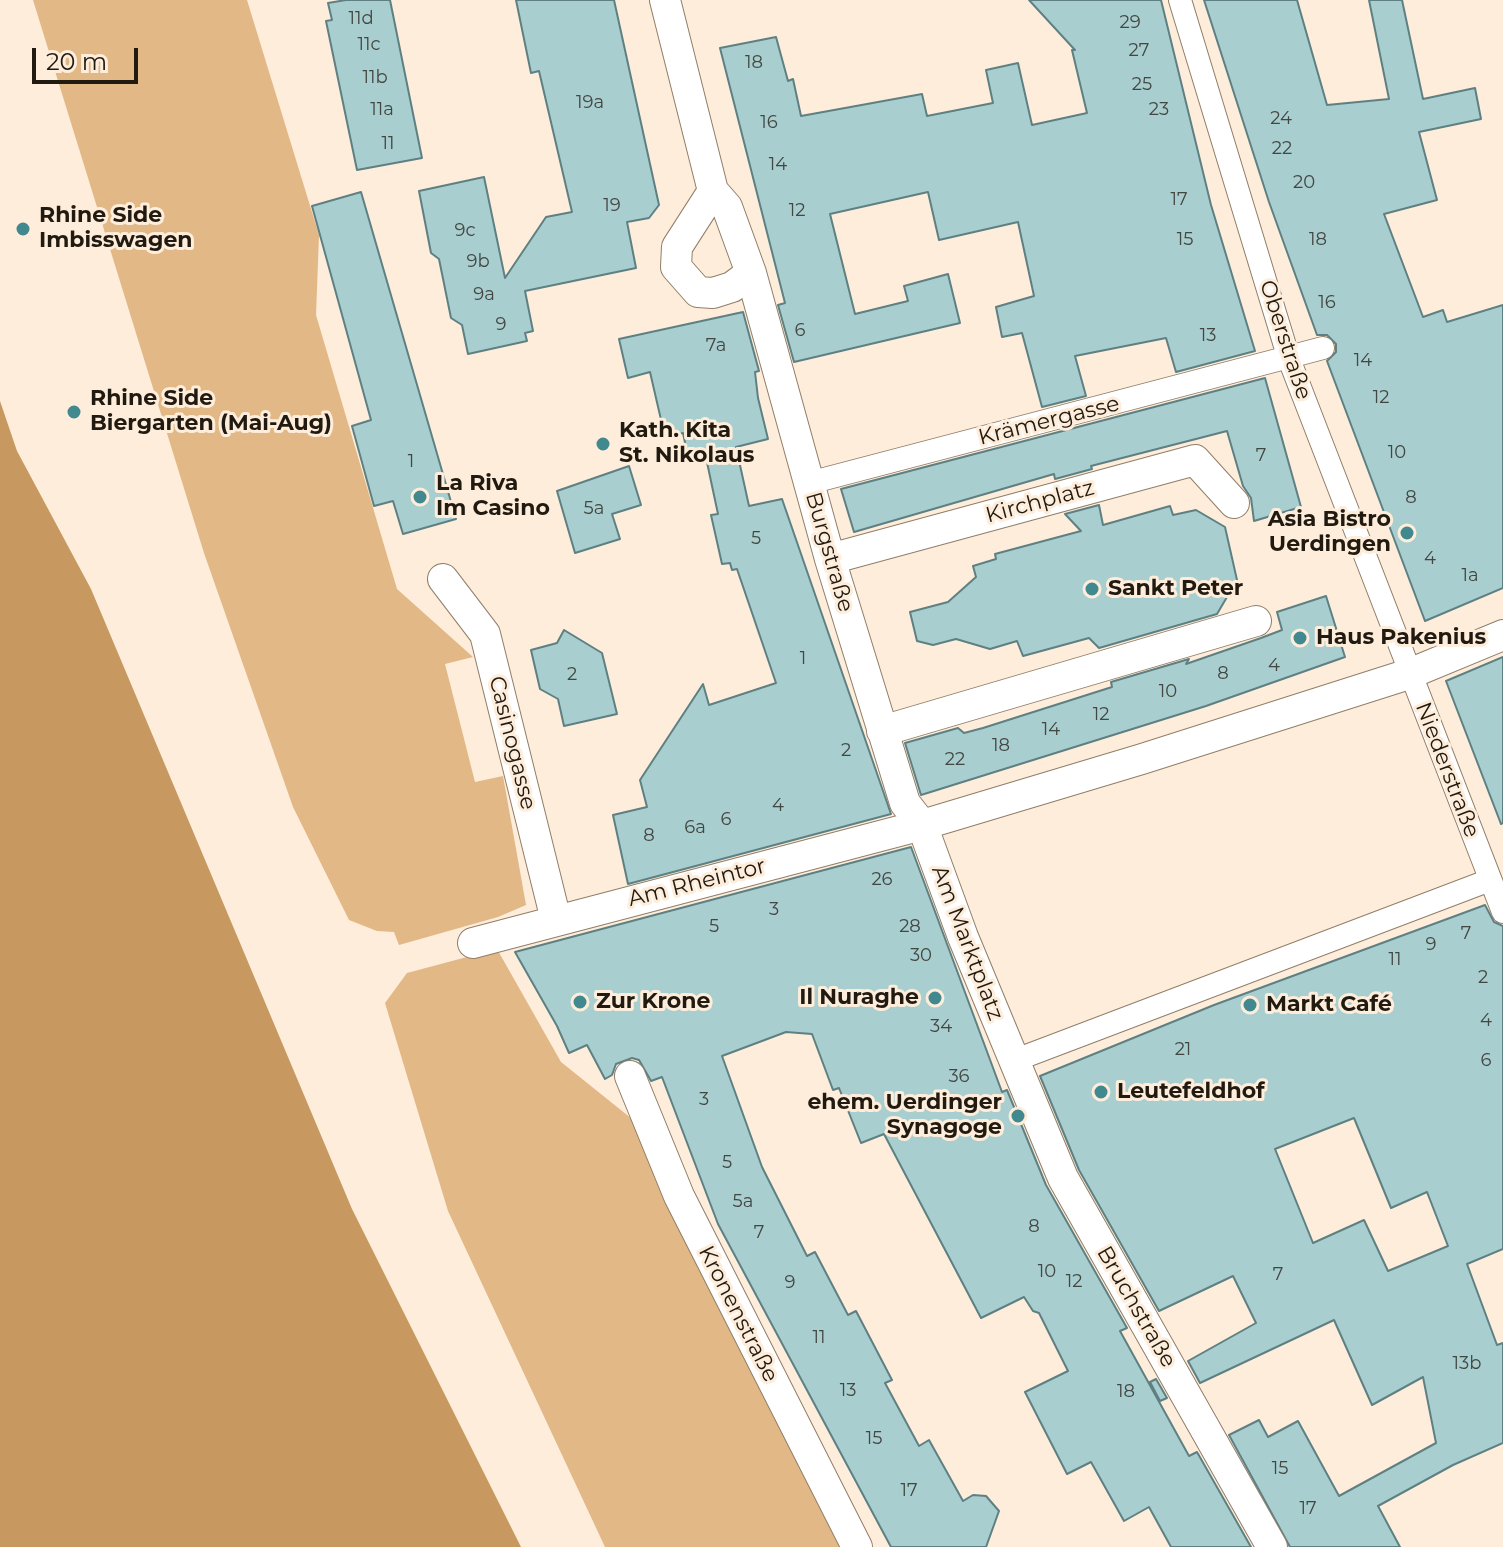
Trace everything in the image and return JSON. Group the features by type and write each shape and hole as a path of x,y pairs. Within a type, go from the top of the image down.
{"street":[{"name":"Burgstraße","path":"665,0 713,191 727,207 751,273 830,559 882,731 905,803 922,825"},
{"name":"Oberstraße","path":"1180,0 1289,359 1409,674"},
{"path":"713,191 677,247 676,267 687,284 698,292 713,293 732,287 751,273"},
{"name":"Krämergasse","path":"809,483 1323,348"},
{"name":"Kirchplatz","path":"830,559 1195,460 1234,503"},
{"name":"Casinogasse","path":"443,579 485,634 556,920"},
{"path":"882,731 1256,621"},
{"path":"922,825 1409,674 1503,635"},
{"name":"Niederstraße","path":"1409,674 1503,912"},
{"name":"Am Rheintor","path":"473,943 922,825"},
{"name":"Am Marktplatz","path":"922,825 1013,1061"},
{"path":"1013,1061 1490,880"},
{"name":"Bruchstraße","path":"1013,1061 1063,1178 1272,1547"},
{"name":"Kronenstraße","path":"630,1076 679,1196 857,1547"}],"shaded area":[{"path":"33,0 247,0 319,235 316,315 397,589 473,657 445,664 475,782 503,776 526,905 498,917 399,945 394,932 377,931 349,920 293,807 204,553"},
{"path":"0,401 17,451 91,589 352,1209 521,1547 0,1547"},
{"path":"497,949 561,1062 642,1127 850,1547 605,1547 448,1211 385,1003 407,973"}],"building":[{"path":"390,0 422,158 357,170 326,21 332,20 328,3"},
{"path":"516,0 614,0 659,205 649,218 627,222 636,268 525,291 533,331 525,333 527,341 468,354 462,325 451,318 439,259 431,253 419,191 484,177 505,278 546,217 572,212 539,71 531,73"},
{"path":"1029,0 1161,0 1211,205 1255,351 1176,372 1166,338 1075,356 1086,396 1042,407 1022,333 1002,337 996,307 1034,296 1018,222 939,240 928,192 830,214 855,314 908,301 904,286 948,274 960,323 794,362 778,305 785,303 720,48 776,37 788,81 793,79 801,116 922,94 927,116 993,103 986,70 1018,63 1032,125 1087,113 1072,50 1075,50"},
{"path":"1204,0 1297,0 1327,105 1389,99 1369,0 1402,0 1423,99 1475,88 1481,119 1419,132 1437,200 1384,214 1423,317 1443,310 1447,322 1503,305 1503,588 1425,621 1327,361 1336,352 1336,344 1327,335 1317,335 1269,202"},
{"path":"361,192 456,519 403,534 393,501 374,506 352,426 371,420 312,206"},
{"path":"743,312 759,371 755,372 758,398 768,439 736,447 749,506 782,499 891,814 628,884 613,815 647,807 640,780 703,684 709,705 776,683 737,569 732,570 730,563 722,564 711,515 718,514 705,453 688,457 683,433 665,437 650,372 628,378 619,339"},
{"path":"1265,378 1301,507 1254,521 1251,498 1243,486 1227,431 1091,466 1092,469 1055,479 1054,474 854,532 841,489"},
{"path":"629,466 641,505 612,514 620,539 575,553 557,491"},
{"name":"Sankt Peter","path":"1099,505 1103,525 1170,506 1173,515 1196,510 1225,527 1237,580 1217,614 1099,648 1089,638 1023,656 1017,641 990,649 956,639 933,645 917,641 910,612 948,602 976,577 973,566 996,559 995,554 1081,531 1065,514"},
{"path":"1326,596 1345,657 1206,706 921,795 905,743 958,728 964,733 983,728 1112,687 1111,682 1189,659 1186,664 1261,638 1282,630 1277,612"},
{"path":"564,630 602,653 617,714 564,726 558,699 540,689 531,650 557,643"},
{"path":"1503,657 1503,823 1501,824 1446,681"},
{"path":"911,847 1002,1092 1007,1090 1046,1185 1127,1328 1120,1331 1189,1456 1197,1452 1251,1547 1171,1547 1149,1507 1124,1521 1091,1462 1067,1474 1025,1392 1068,1371 1039,1313 1033,1311 1024,1297 981,1318 884,1134 861,1143 839,1088 833,1090 812,1034 786,1032 722,1056 762,1167 807,1256 815,1252 848,1315 856,1311 892,1380 885,1383 919,1446 929,1440 963,1501 973,1495 986,1496 999,1511 986,1547 891,1547 718,1224 662,1077 651,1081 639,1060 632,1058 616,1064 612,1075 605,1079 587,1045 569,1053 515,952"},
{"path":"1485,905 1494,922 1503,926 1503,1249 1467,1264 1497,1345 1503,1343 1503,1443 1453,1465 1378,1506 1400,1547 1290,1547 1229,1435 1259,1420 1268,1437 1298,1421 1339,1496 1436,1443 1423,1377 1372,1405 1334,1320 1200,1383 1188,1361 1256,1323 1233,1276 1159,1311 1079,1170 1040,1076 1214,1005","holes":["1354,1118 1391,1208 1427,1192 1448,1246 1388,1271 1364,1220 1313,1243 1275,1149"]},
{"path":"1156,1379 1167,1398 1160,1401 1150,1382"}],"place":[{"name":"Rhine Side Imbisswagen","path":"23,229"},
{"name":"Rhine Side Biergarten (Mai-Aug)","path":"74,412"},
{"name":"Kath. Kita St. Nikolaus","path":"603,444"},
{"name":"La Riva Im Casino","path":"420,497"},
{"name":"Asia Bistro Uerdingen","path":"1407,533"},
{"name":"Sankt Peter","path":"1092,589"},
{"name":"Haus Pakenius","path":"1300,638"},
{"name":"Il Nuraghe","path":"935,998"},
{"name":"Zur Krone","path":"580,1002"},
{"name":"Markt Café","path":"1250,1005"},
{"name":"Leutefeldhof","path":"1101,1092"},
{"name":"ehem. Uerdinger Synagoge","path":"1018,1116"}]}
